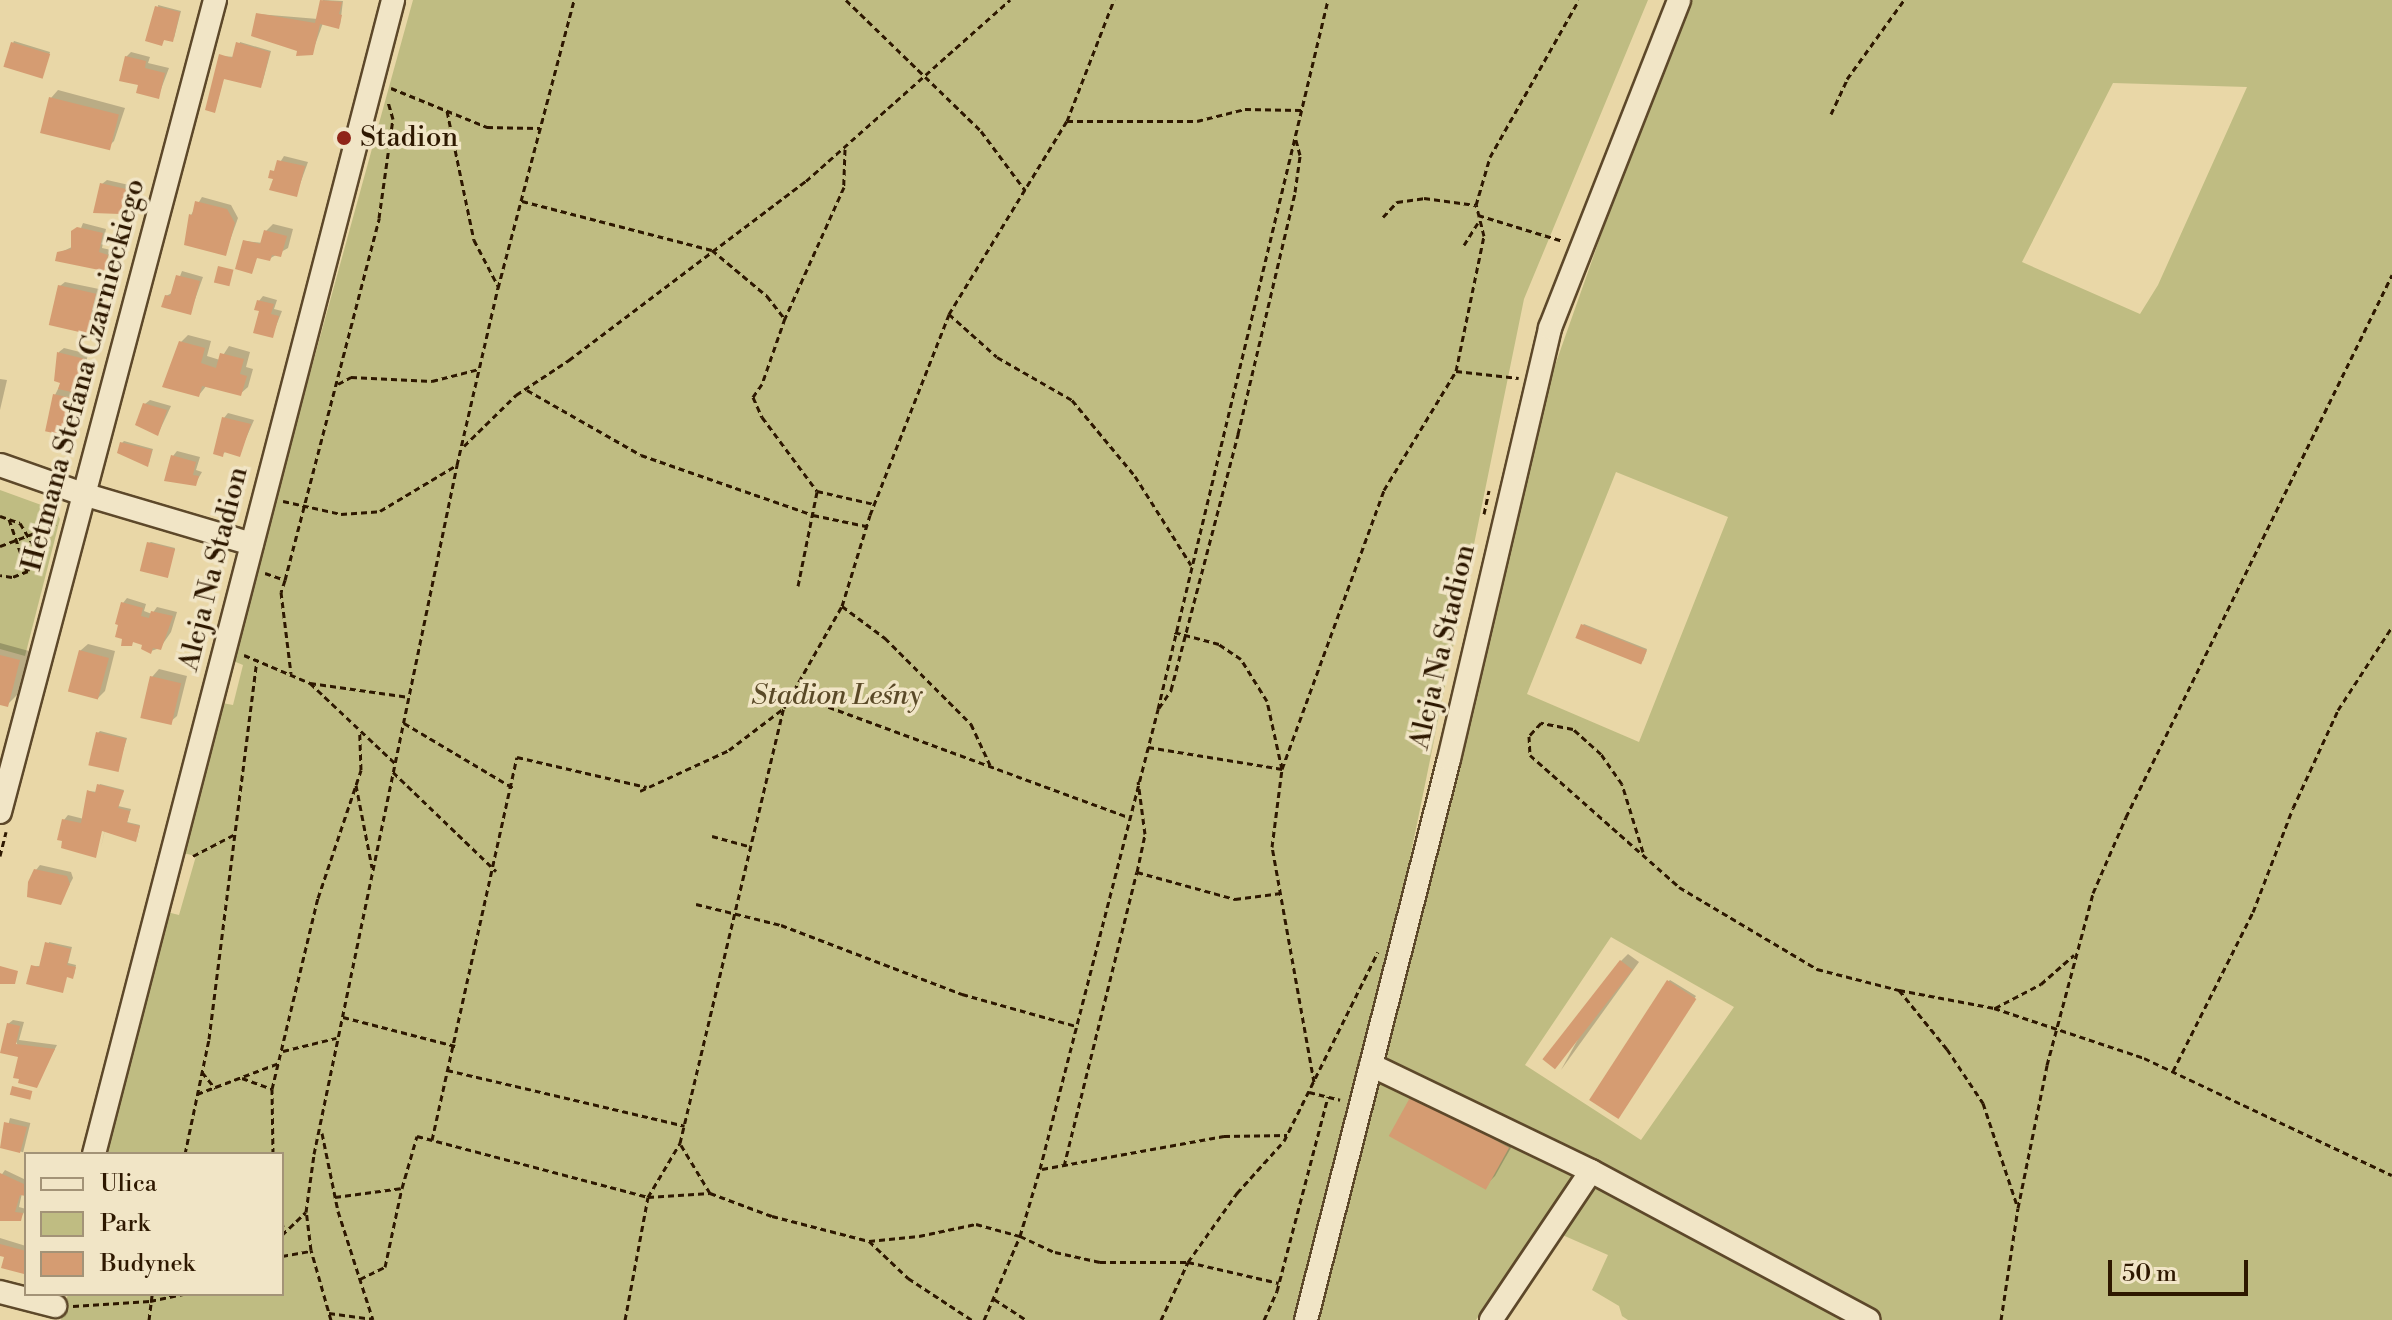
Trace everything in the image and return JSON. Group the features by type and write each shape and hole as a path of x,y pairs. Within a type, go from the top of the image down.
{"street":[{"name":"Hetmana Stefana Czarnieckiego","path":"4,819 83,494 215,0"},
{"name":"Aleja Na Stadion","path":"95,1152 393,0"},
{"name":"Aleja Na Stadion","path":"1306,1320 1449,759 1550,328 1679,0"},
{"path":"0,465 83,494 252,544"},
{"path":"1371,1065 1591,1171 1869,1320"},
{"path":"1491,1320 1591,1171"},
{"path":"0,1292 55,1307"}],"path":[{"path":"331,1320 311,1250 306,1212 336,1038 479,369 574,0"},
{"path":"846,0 981,131 1025,190"},
{"path":"464,446 526,389 806,181 1010,0"},
{"path":"625,1320 648,1197 680,1143 685,1126 784,708 842,606 874,504 949,314 1067,121 1114,0"},
{"path":"984,1320 1020,1236 1040,1169 1138,777 1158,709 1328,0"},
{"path":"1314,1082 1272,847 1282,769 1384,490 1456,371 1484,236 1478,223 1476,205 1490,157 1579,0"},
{"path":"1831,114 1847,79 1904,0"},
{"path":"291,674 281,592 382,204 393,119 384,86 487,127 542,128"},
{"path":"1067,121 1197,121 1245,109 1301,110"},
{"path":"447,111 474,240 498,288"},
{"path":"1158,709 1171,690 1238,434 1295,192 1300,155 1295,136"},
{"path":"845,147 844,187 785,318 762,384 753,397 762,417 817,491 874,504"},
{"path":"1383,217 1397,202 1424,198 1476,205"},
{"path":"522,201 712,250 767,296 785,318"},
{"path":"1478,215 1565,241"},
{"path":"1464,245 1478,223"},
{"path":"2001,1320 2018,1208 2074,955 2093,893 2126,817 2392,275"},
{"path":"949,314 997,357 1072,400 1135,476 1191,565"},
{"path":"1518,391 1523,365"},
{"path":"337,385 351,377 432,381 479,369"},
{"path":"1456,371 1520,379"},
{"path":"526,389 603,436 641,455 813,515 866,526"},
{"path":"264,496 341,514 380,511 457,465"},
{"path":"1481,527 1492,484"},
{"path":"798,586 817,491"},
{"path":"0,516 20,523 30,535 36,550 34,562 27,572 12,577 0,575"},
{"path":"8,518 27,572"},
{"path":"0,546 65,521"},
{"path":"246,566 285,580"},
{"path":"842,606 885,638 971,724 991,767"},
{"path":"2172,1073 2253,912 2293,808 2338,710 2392,627"},
{"path":"1174,632 1219,644 1241,659 1267,701 1282,769"},
{"path":"225,649 257,659 310,683 409,697"},
{"path":"185,1152 202,1072 257,659"},
{"path":"310,683 396,764"},
{"path":"791,693 1128,817"},
{"path":"640,791 729,750 784,708"},
{"path":"404,723 513,788"},
{"path":"1643,852 1622,784 1601,754 1573,729 1541,723 1529,736 1530,755 1679,887 1817,969 1899,990 1994,1008 2144,1058 2392,1175"},
{"path":"273,1152 272,1089 318,898 361,770 360,732"},
{"path":"1148,747 1282,769"},
{"path":"432,1140 513,788 517,757 647,787"},
{"path":"393,772 494,869"},
{"path":"1064,1166 1145,834 1138,777"},
{"path":"356,785 372,869"},
{"path":"0,856 4,819"},
{"path":"172,852 194,857 235,834"},
{"path":"712,836 752,847"},
{"path":"1137,872 1235,899 1281,893"},
{"path":"696,904 781,925 962,994 1077,1026"},
{"path":"1161,1320 1188,1262 1237,1193 1287,1135 1378,951"},
{"path":"1994,1008 2041,984 2074,955"},
{"path":"1899,990 1947,1049 1983,1103 2018,1208"},
{"path":"341,1017 454,1045"},
{"path":"283,1051 336,1038"},
{"path":"197,1094 279,1063"},
{"path":"447,1070 685,1126"},
{"path":"202,1072 215,1088"},
{"path":"242,1078 272,1089"},
{"path":"1309,1092 1361,1105"},
{"path":"1264,1320 1279,1283 1328,1097"},
{"path":"321,1129 335,1197 373,1320 329,1313"},
{"path":"1040,1169 1224,1136 1287,1135"},
{"path":"360,1280 385,1267 417,1136 648,1197 710,1193 772,1216 869,1241 919,1236 976,1224 1020,1236 1055,1252 1100,1262 1188,1262 1279,1283"},
{"path":"680,1143 710,1193"},
{"path":"335,1197 402,1188"},
{"path":"284,1233 306,1212"},
{"path":"869,1241 908,1278 972,1320"},
{"path":"284,1256 311,1250"},
{"path":"149,1320 151,1296"},
{"path":"55,1307 150,1301 174,1296"},
{"path":"994,1299 1026,1320"}],"green space":[{"name":"Stadion Leśny","path":"413,0 1648,0 1524,299 1398,917 1295,1320 61,1320 67,1296 284,1296 284,1152 104,1152 167,912 179,915 196,856 183,853 222,703 233,705 243,665 231,660"},
{"path":"1684,0 2392,0 2392,1320 1628,1320 1622,1316 1619,1306 1592,1290 1608,1255 1542,1226 1476,1320 1315,1320 1547,388","holes":["2113,83 2247,87 2158,285 2140,314 2022,262","1616,472 1728,517 1639,742 1527,694","1611,937 1734,1007 1641,1140 1525,1065"]},
{"path":"0,490 55,510 60,519 25,656 0,649"}],"building":[{"path":"320,0 342,2 339,14 342,15 339,29 320,24 313,55 296,56 297,51 251,36 256,13 315,23"},
{"path":"155,6 180,12 173,42 164,40 162,46 145,41"},
{"path":"11,42 50,54 43,79 3,67"},
{"path":"236,42 270,52 261,88 224,79 215,113 205,110 219,54 232,58"},
{"path":"125,56 146,61 145,68 165,73 159,99 136,93 138,85 119,81"},
{"path":"49,97 119,114 110,150 40,133"},
{"path":"277,160 305,166 297,197 269,190 273,179 268,178 270,170 274,171"},
{"path":"100,183 126,189 120,214 93,213"},
{"path":"195,201 227,209 235,223 226,256 184,245 189,214 192,215"},
{"path":"77,227 103,233 99,252 108,255 104,271 55,261 57,252 71,249 71,231"},
{"path":"264,230 287,236 281,257 272,255 270,261 257,258 252,274 235,269 243,240 260,244"},
{"path":"218,266 234,270 229,286 214,282"},
{"path":"176,275 200,281 191,315 161,307 165,295 170,296"},
{"path":"58,285 96,294 87,334 49,325"},
{"path":"257,300 274,304 271,314 279,316 273,338 253,333 259,311 254,310"},
{"path":"179,341 205,348 201,363 216,368 220,353 244,359 240,374 247,376 241,396 202,386 199,397 162,387"},
{"path":"57,352 85,359 81,372 87,373 84,386 78,384 76,393 58,389 60,383 54,381"},
{"path":"53,394 76,399 69,436 45,431"},
{"path":"143,403 167,410 158,436 135,425"},
{"path":"222,417 251,424 240,457 224,452 223,457 213,454"},
{"path":"120,442 152,450 148,467 117,453"},
{"path":"171,455 196,462 193,475 199,476 196,486 164,481"},
{"path":"147,542 175,549 168,578 140,571"},
{"path":"121,602 143,608 141,616 149,618 151,611 173,616 161,650 153,648 151,654 141,649 142,645 133,642 132,646 121,646 122,639 115,637 118,625 115,624"},
{"path":"1581,624 1647,651 1641,665 1575,638"},
{"path":"79,650 109,658 98,700 68,692"},
{"path":"0,655 20,660 8,707 0,705"},
{"path":"150,676 181,683 172,725 140,718"},
{"path":"96,732 126,739 119,772 88,765"},
{"path":"97,784 124,791 118,808 130,811 127,823 140,826 136,842 102,831 96,858 61,848 62,841 57,840 62,819 81,823 87,790 95,793"},
{"path":"34,869 67,876 70,884 61,905 27,897 28,882"},
{"path":"45,942 71,949 67,965 76,967 73,979 67,977 63,993 26,984 31,965 39,967"},
{"path":"1620,960 1633,970 1555,1069 1542,1059"},
{"path":"0,966 18,971 15,984 0,984"},
{"path":"1667,980 1696,999 1618,1119 1589,1100"},
{"path":"7,1023 20,1026 16,1044 55,1049 37,1088 18,1083 19,1079 13,1078 18,1057 0,1053"},
{"path":"12,1086 32,1091 30,1100 10,1095"},
{"path":"1412,1094 1509,1148 1486,1190 1389,1136"},
{"path":"4,1122 27,1127 20,1153 0,1148"},
{"path":"0,1173 24,1184 24,1196 20,1195 15,1212 23,1213 21,1221 0,1221"},
{"path":"0,1244 24,1250 24,1274 1,1268 4,1257 0,1256"}],"place":[{"name":"Stadion","path":"344,138"}]}
